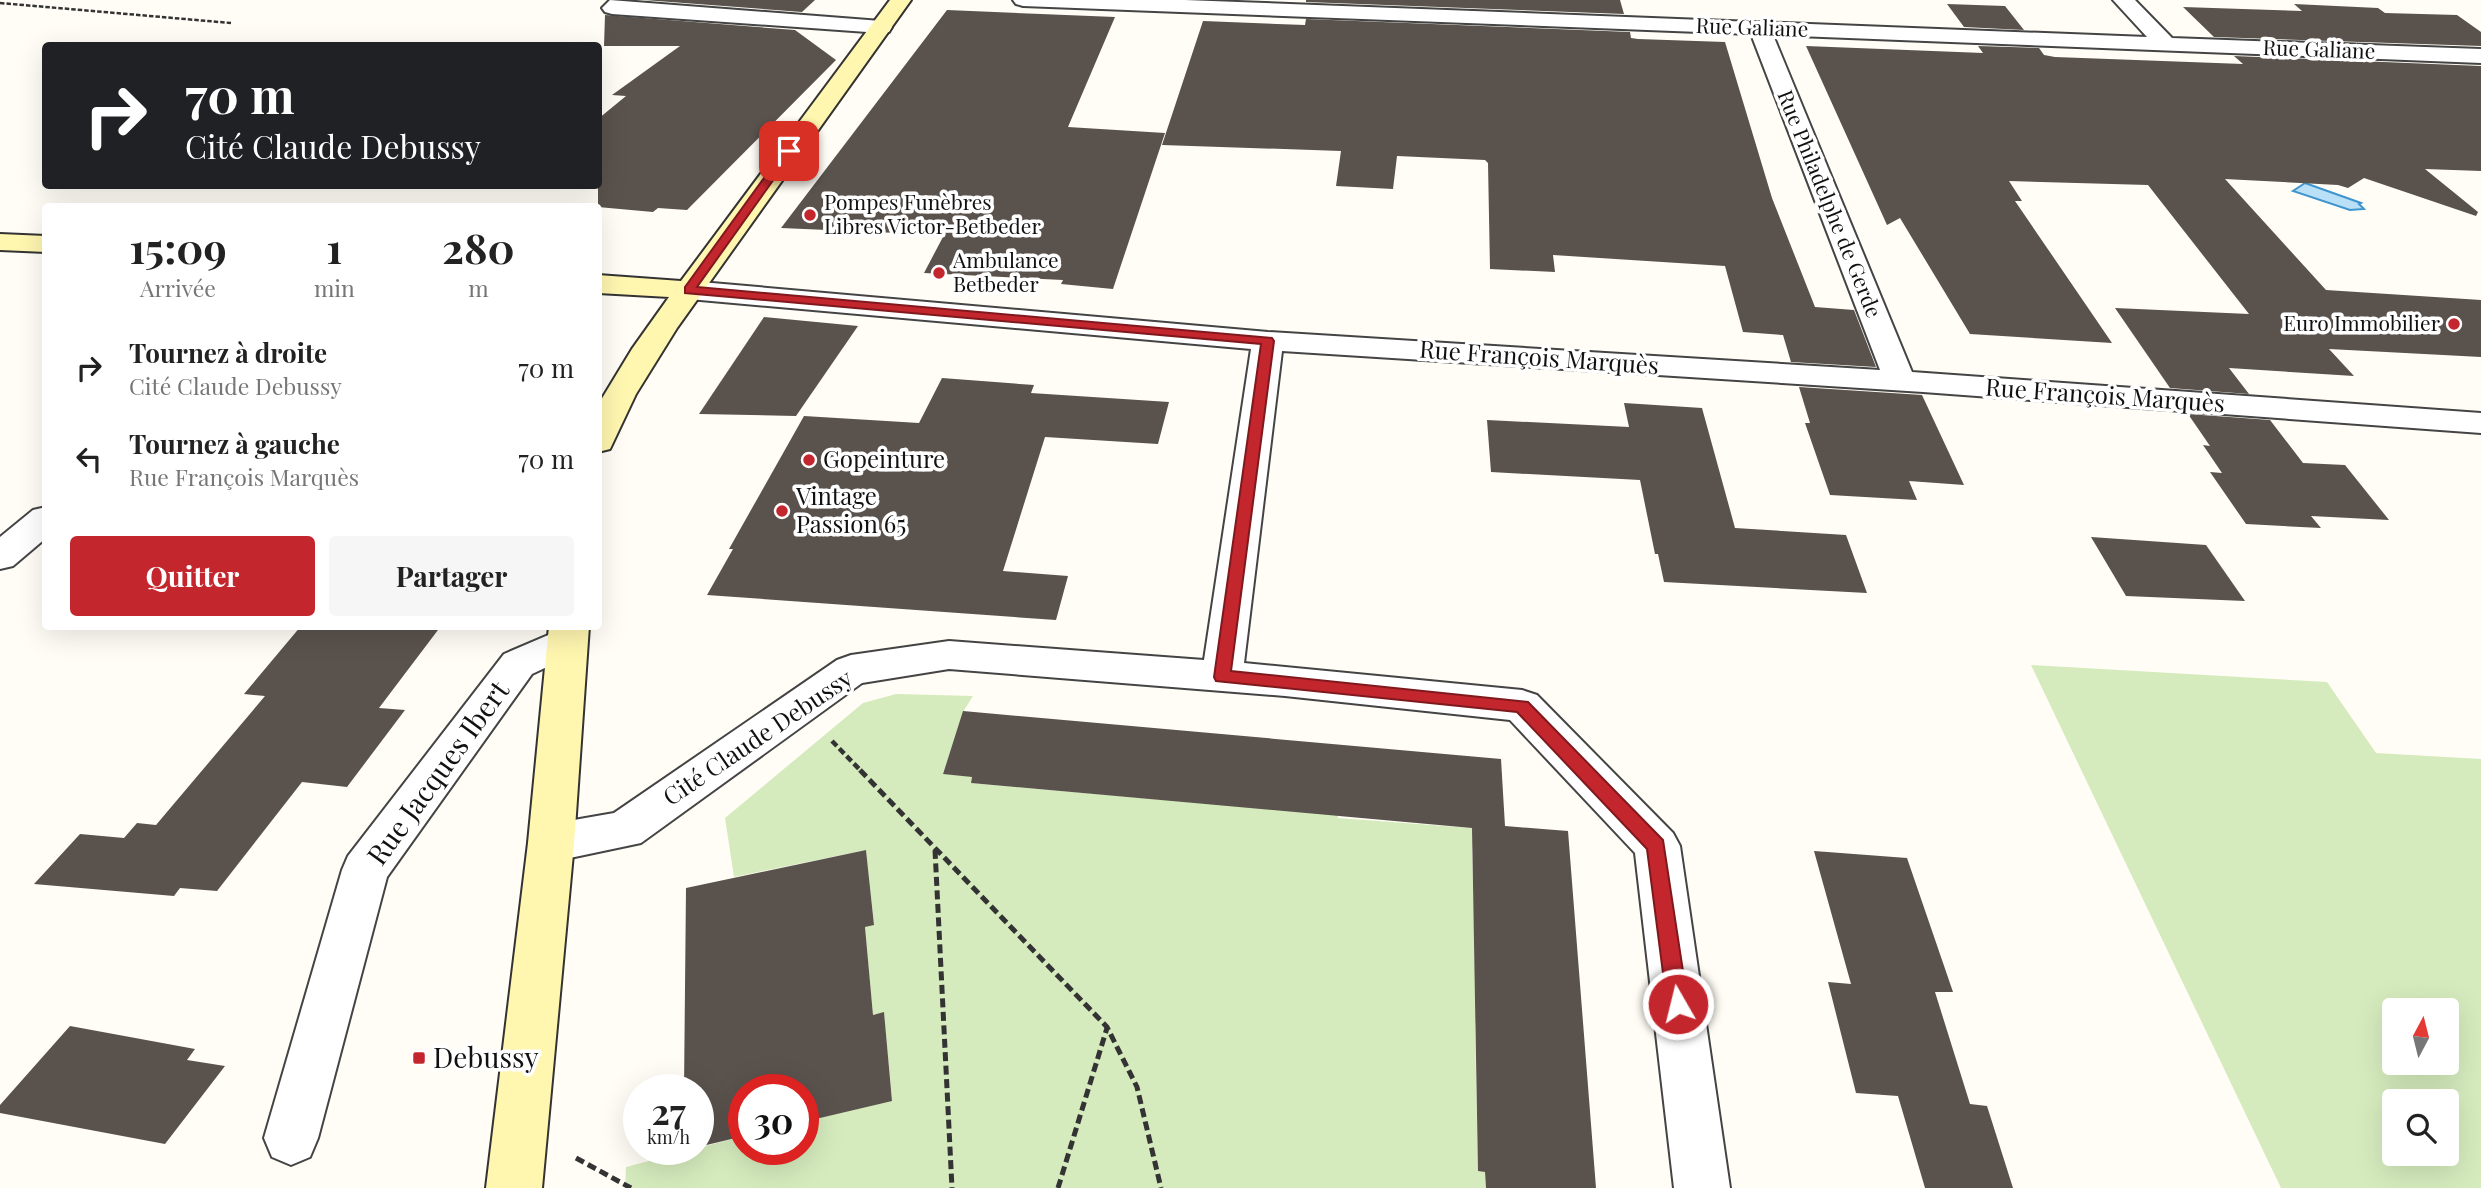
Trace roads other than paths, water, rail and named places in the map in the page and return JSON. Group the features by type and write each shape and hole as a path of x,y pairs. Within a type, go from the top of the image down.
{"main road":[{"path":"602,433 616,400 630,377 689,290 901,0"},
{"path":"0,242 42,244"},
{"name":"Rue François Marquès","path":"602,284 689,290"},
{"path":"514,1188 551,843 568,634"}],"street":[{"path":"623,0 612,8 881,27"},
{"name":"Rue Galiane","path":"1023,0 2481,56"},
{"path":"1652,0 1660,24"},
{"path":"2123,0 2166,44"},
{"name":"Rue Philadelphe de Gerde","path":"1759,28 1802,141 1900,380"},
{"name":"Rue François Marquès","path":"689,290 1268,341 1900,380 2481,423"},
{"path":"1222,677 1268,341"},
{"path":"0,557 42,520"},
{"name":"Rue Jacques Ibert","path":"291,1138 365,870 518,664 568,634"},
{"name":"Cité Claude Debussy","path":"551,843 625,830 851,670 949,655 1222,677 1522,706 1657,846 1702,1188"}],"water":[{"path":"2305,183 2361,203 2359,204 2364,209 2350,210 2293,191"}],"place":[{"name":"Pompes Funèbres Libres Victor-Betbeder","path":"810,215"},
{"name":"Ambulance Betbeder","path":"939,273"},
{"name":"Euro Immobilier","path":"2454,324"},
{"name":"Gopeinture","path":"809,460"},
{"name":"Vintage Passion 65","path":"782,511"},
{"name":"Debussy","path":"419,1058"}]}
